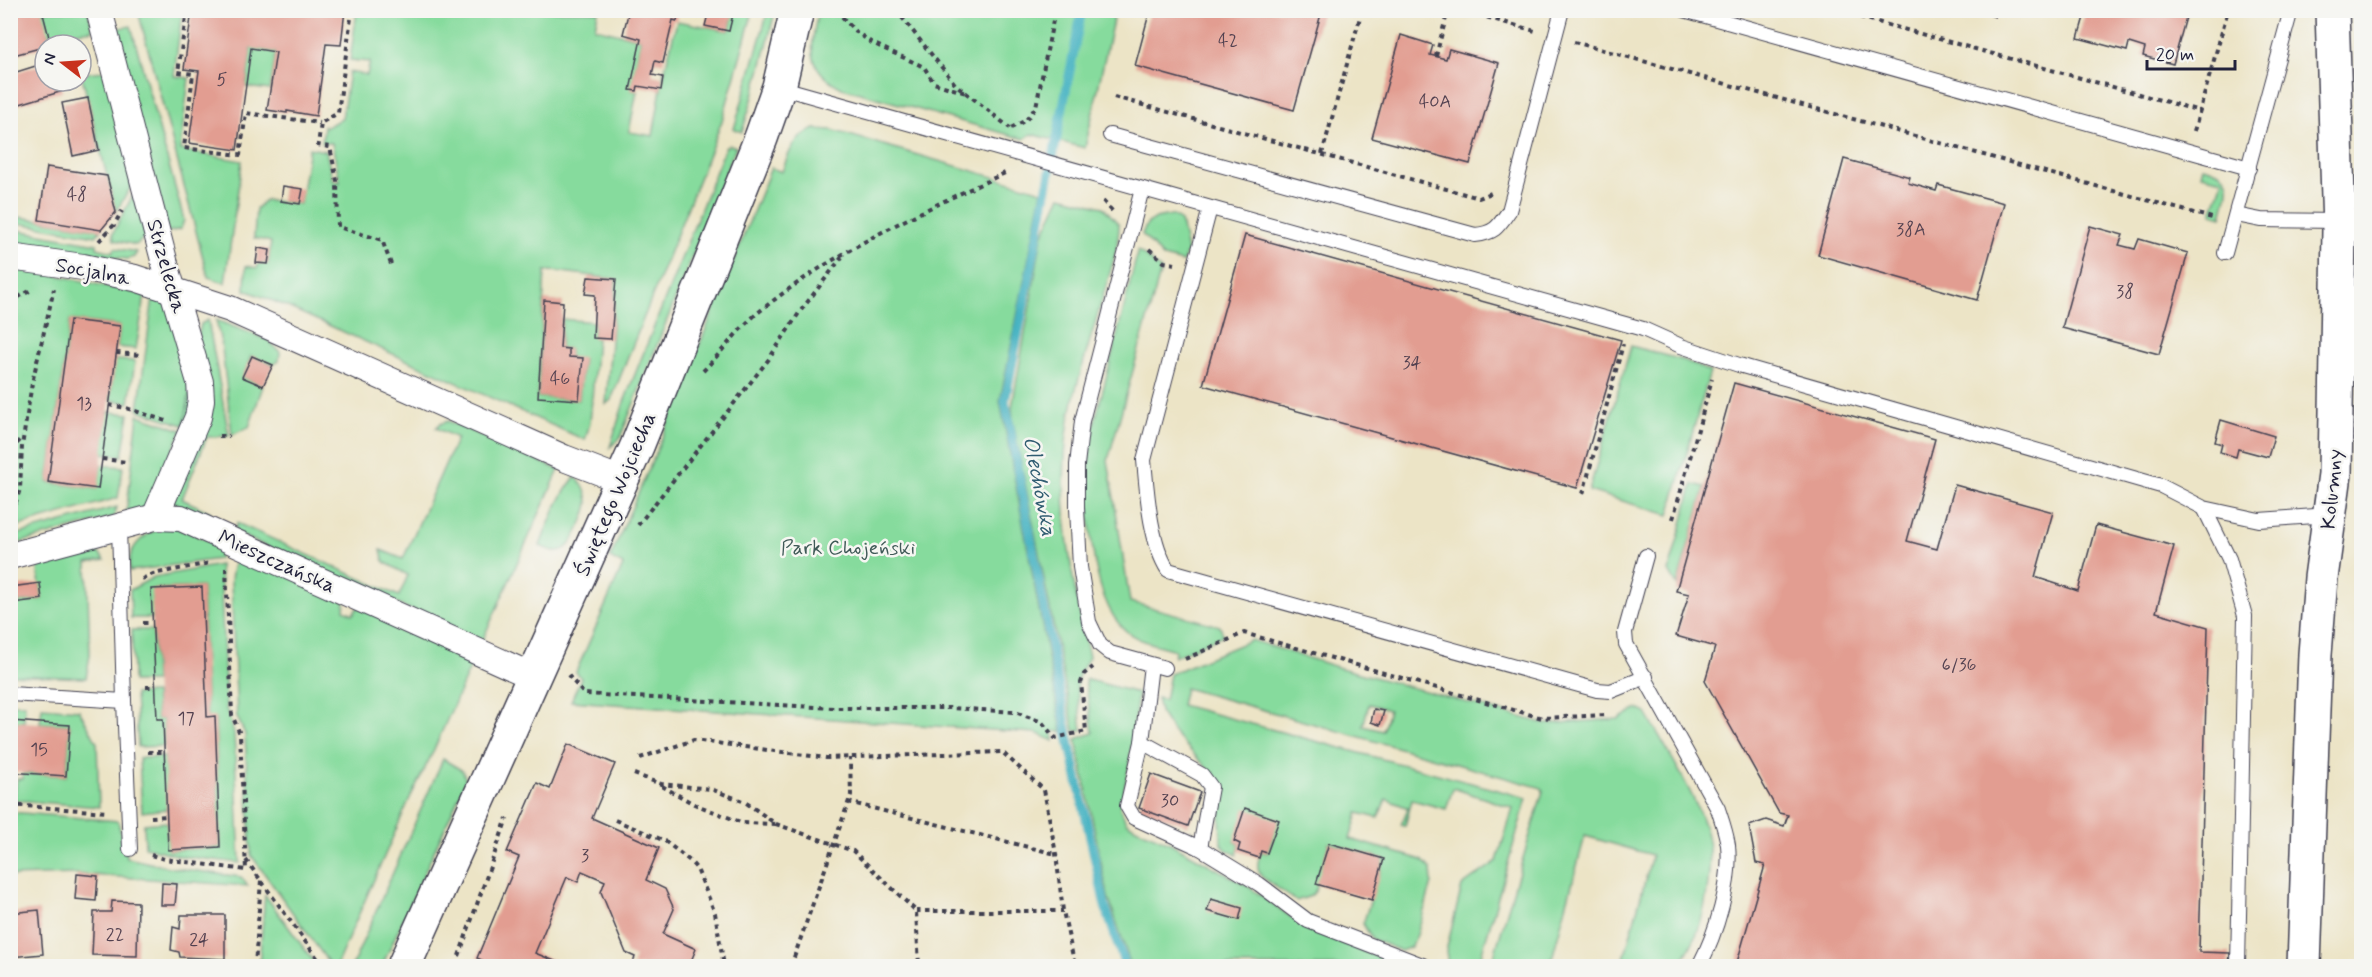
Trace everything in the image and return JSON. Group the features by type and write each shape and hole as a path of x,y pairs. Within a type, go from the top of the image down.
{"street":[{"name":"Strzelecka","path":"99,10 200,382 201,400 198,417 155,517"},
{"name":"Świętego Wojciecha","path":"405,966 548,680 621,480 752,162 778,87 797,10"},
{"name":"Kolumny","path":"2304,966 2315,643 2335,474 2346,208 2332,10"},
{"name":"Socjalna","path":"10,257 83,267 135,278 174,290"},
{"path":"174,290 230,309 501,430 621,480"},
{"name":"Mieszczańska","path":"10,555 155,517 181,518 548,680"}],"lane":[{"path":"1110,135 1475,235 1490,233 1509,211 1562,10"},
{"path":"1684,10 2249,168"},
{"path":"2225,253 2291,10"},
{"path":"778,87 1628,325 1718,358 2161,486 2204,508 2259,520 2330,515"},
{"path":"1142,189 1082,421 1077,465 1080,567 1089,622 1100,645 1110,653 1158,666 1127,807 1134,818 1200,848 1259,884 1308,921 1425,966"},
{"path":"1210,208 1144,460 1146,487 1160,557 1168,570 1597,690 1611,691 1646,677"},
{"path":"2234,220 2261,219 2346,208"},
{"path":"2204,508 2229,559 2245,616 2238,966"},
{"path":"119,527 130,849"},
{"path":"1646,556 1625,632 1626,644 1718,809 1728,847 1725,884 1711,944 1699,966"},
{"path":"10,693 124,701"},
{"path":"1142,742 1203,775 1211,787 1200,848"}],"path":[{"path":"187,10 178,72 193,74 184,148 240,155 246,113 320,123"},
{"path":"352,10 338,113 321,123 318,145 330,147 336,181 338,227 382,240 392,267"},
{"path":"836,10 855,31 872,43 924,68 934,83 967,93"},
{"path":"896,10 955,84 1010,129 1026,120 1036,106 1055,10"},
{"path":"1322,154 1362,10"},
{"path":"1436,56 1448,10"},
{"path":"1461,10 2234,220"},
{"path":"1834,10 2200,111"},
{"path":"2189,151 2228,10"},
{"path":"1114,97 1479,198 1495,190"},
{"path":"664,378 688,385 758,312 811,274 947,199 1006,173"},
{"path":"1092,198 1102,200 1117,218"},
{"path":"1148,248 1164,262 1182,266"},
{"path":"637,526 769,359 844,255"},
{"path":"10,521 20,489 22,446 32,383 55,286"},
{"path":"1583,494 1628,325"},
{"path":"116,353 141,356"},
{"path":"1673,519 1718,358"},
{"path":"109,405 134,411"},
{"path":"10,434 22,446"},
{"path":"102,459 127,462"},
{"path":"130,849 164,859 246,870 240,734 232,715 226,560"},
{"path":"121,593 129,586 153,574 215,562"},
{"path":"1158,666 1244,633 1542,718 1617,714"},
{"path":"548,680 567,674 584,694 834,708 951,708 1015,712 1042,722 1056,738 1086,731 1081,682 1084,674 1110,653"},
{"path":"640,758 694,740 826,758 1002,752 1044,790 1056,854 1063,911 1075,966"},
{"path":"791,966 851,795 850,758"},
{"path":"10,787 12,772"},
{"path":"634,774 661,784 694,804 743,823 776,824"},
{"path":"661,784 711,789 745,802 776,824 853,851 916,911 919,966"},
{"path":"848,802 1056,854"},
{"path":"10,805 129,813"},
{"path":"459,956 508,816"},
{"path":"615,820 665,840 697,869 715,913 724,966"},
{"path":"246,860 323,966"},
{"path":"255,966 261,879"},
{"path":"916,911 1063,911"}],"green space":[{"path":"42,11 88,11 93,30 48,33"},
{"path":"138,11 182,11 174,76 189,78 180,150 242,161 225,283 208,277"},
{"path":"357,11 598,11 595,28 641,39 631,90 637,91 629,132 653,136 663,77 677,21 729,31 734,11 753,11 722,121 611,400 606,404 616,279 545,271 538,397 579,400 583,359 569,357 569,349 560,348 562,319 594,322 593,338 597,338 590,423 585,440 245,290 246,266 257,268 259,263 268,264 271,242 254,238 256,209 265,200 300,204 309,148 326,151 333,181 340,182 332,143 322,143 324,126 327,127 342,118 349,72 367,75 370,62 350,60"},
{"path":"768,11 775,11 742,132 734,129"},
{"path":"818,11 1115,11 1085,148 1031,134 1024,139 842,88 830,81 816,65 812,46"},
{"path":"131,26 184,220 181,229 168,232 113,29"},
{"path":"251,48 276,52 270,90 246,87"},
{"path":"106,71 135,180 116,212 86,93 93,93 93,72"},
{"name":"Park Chojeński","path":"815,129 832,130 1042,191 1000,401 1062,732 1053,731 1054,741 1036,733 571,701 581,678 576,672 623,565 610,558 655,455 771,168 782,172 797,141"},
{"path":"726,146 736,147 620,438 610,447 624,402"},
{"path":"2203,166 2214,169 2226,178 2228,190 2222,216 2212,213 2223,180 2201,175"},
{"path":"138,192 145,237 136,245 114,240 113,233 134,193"},
{"path":"1061,196 1103,207 1119,224 1115,255 1073,400 1064,465 1066,529 1070,561 1089,657 1078,677 1077,689 1082,730 1074,731 1013,422 1012,407 1042,236"},
{"path":"1172,215 1181,221 1187,251 1183,262 1163,257 1142,234 1153,219"},
{"path":"19,217 101,230 96,236 17,223"},
{"path":"17,230 97,244 97,248 113,252 115,248 137,252 134,257 127,259 15,245"},
{"path":"1138,250 1161,270 1108,460 1130,602 1220,626 1223,635 1174,657 1175,650 1148,643 1136,637 1125,630 1113,615 1103,593 1096,568 1089,513 1088,485 1092,433"},
{"path":"11,269 56,275 145,295 136,349 117,347 120,326 70,320 48,482 97,489 101,465 123,467 118,498 11,528"},
{"path":"153,297 169,304 193,396 183,425 138,410"},
{"path":"208,320 229,436 207,437 182,499 210,512 210,519 172,502 199,333 201,324"},
{"path":"216,320 268,340 280,352 279,361 273,365 251,356 243,377 263,386 249,427 232,435 222,348"},
{"path":"1631,346 1686,361 1710,372 1669,515 1589,491"},
{"path":"115,360 135,361 129,403 110,400"},
{"path":"108,412 129,414 122,456 102,453"},
{"path":"138,415 182,430 147,507 126,514"},
{"path":"448,421 559,470 482,641 234,532 237,523 399,596 408,575 384,562 381,550 403,559 457,438 436,428"},
{"path":"575,477 584,488 588,501 579,528 571,543 562,550 553,551 540,546 559,501"},
{"path":"1693,484 1705,487 1677,585 1669,571"},
{"path":"117,507 114,517 11,545 11,536"},
{"path":"171,525 220,545 219,559 130,571 129,562 135,546 147,534"},
{"path":"83,543 95,549 105,560 87,563 90,655 86,678 11,675 11,587 13,603 42,599 38,571 39,557"},
{"path":"242,555 345,601 344,610 353,614 358,607 474,659 336,966 331,966 251,855 245,734 237,717 231,581 234,566"},
{"path":"220,565 226,708 234,733 240,863 180,856 145,847 144,824 167,822 169,850 220,847 215,717 207,717 202,587 152,589 153,618 131,618 130,590 154,577"},
{"path":"132,630 153,630 155,682 133,682"},
{"path":"1251,640 1337,667 1546,724 1618,719 1638,709 1646,713 1691,793 1708,841 1708,885 1701,922 1690,948 1678,966 1622,966 1652,855 1585,836 1551,962 1564,966 1491,966 1542,788 1185,688 1181,705 1527,798 1478,966 1451,966 1448,964 1446,951 1462,886 1497,861 1513,808 1453,788 1446,809 1412,800 1405,826 1401,825 1408,808 1386,799 1378,818 1358,813 1350,839 1422,860 1431,869 1432,883 1417,935 1411,947 1401,951 1372,939 1363,924 1384,859 1329,843 1316,890 1311,896 1296,901 1262,877 1258,871 1261,851 1267,853 1278,820 1234,841 1240,844 1237,855 1225,849 1221,843 1219,781 1173,732 1160,712 1157,698 1165,700 1170,674","holes":["1369,704 1389,710 1383,731 1363,726"]},
{"path":"1085,679 1138,693 1129,766 1120,808 1126,822 1170,843 1246,885 1308,929 1401,966 1131,966 1108,897 1076,739 1093,733"},
{"path":"155,693 157,719 163,719 164,746 138,747 135,694"},
{"path":"11,704 25,704 24,722 11,721"},
{"path":"42,707 79,710 97,743 99,807 14,800 17,779 23,779 23,773 66,776 70,725 40,723"},
{"path":"165,757 167,809 142,812 139,758"},
{"path":"443,759 463,771 466,781 382,966 352,966"},
{"path":"10,812 118,821 127,858 168,867 241,877 248,886 77,874 11,876"},
{"path":"265,895 317,966 259,966"}],"building":[{"path":"24,10 42,10 48,33 33,33 33,50 10,56 10,14"},
{"path":"192,10 345,10 341,45 326,44 316,116 267,110 276,52 251,48 237,150 189,143 199,71 184,69"},
{"path":"629,10 679,10 677,21 673,20 663,63 655,61 652,75 663,77 661,90 638,86 637,91 630,90 641,39 623,34"},
{"path":"709,10 734,10 729,31 705,26"},
{"path":"1150,10 1310,10 1321,14 1294,110 1135,66"},
{"path":"1976,10 1997,10 1995,17"},
{"path":"2086,10 2188,10 2173,64 2143,56 2145,48 2129,43 2127,51 2078,38"},
{"path":"1401,35 1433,45 1430,55 1446,59 1449,49 1499,63 1470,164 1372,138"},
{"path":"33,67 33,93 56,93 10,107 10,74"},
{"path":"88,98 99,150 73,156 62,103"},
{"path":"1844,159 1910,177 1908,183 1936,191 1938,185 2004,203 1977,300 1818,255"},
{"path":"47,167 107,176 116,212 101,230 39,220"},
{"path":"283,186 303,189 300,204 281,201"},
{"path":"2090,226 2123,235 2119,245 2135,249 2139,239 2188,253 2159,354 2062,328"},
{"path":"1245,235 1621,340 1577,488 1203,385"},
{"path":"258,248 270,250 268,264 256,263"},
{"path":"588,277 616,279 611,339 593,338 595,295 585,294"},
{"path":"544,300 563,302 560,348 569,349 569,357 583,358 579,400 538,397"},
{"path":"70,320 120,326 98,489 48,482"},
{"path":"252,356 273,365 263,386 242,377"},
{"path":"1734,383 1935,439 1907,541 1937,549 1955,485 2053,512 2035,577 2078,591 2096,525 2174,546 2156,612 2208,627 2199,952 2230,953 2229,966 1736,966 1765,865 1756,863 1749,826 1766,820 1784,826 1788,815 1779,813 1705,681 1715,647 1676,636 1689,594 1676,591"},
{"path":"2221,420 2274,436 2268,457 2238,449 2236,457 2220,452 2222,444 2215,442"},
{"path":"40,583 42,599 13,603 11,587"},
{"path":"202,587 207,717 215,716 220,847 168,850 163,719 157,719 151,589"},
{"path":"1374,709 1384,711 1380,725 1371,722"},
{"path":"10,721 70,725 66,776 10,772"},
{"path":"568,744 615,764 592,818 659,848 646,880 665,889 674,909 663,934 696,949 689,966 632,966 635,957 626,953 601,892 605,881 582,871 578,882 567,877 535,953 567,966 487,966 488,963 477,958 519,857 507,852 537,783 550,789"},
{"path":"1151,774 1200,792 1188,826 1139,808"},
{"path":"1245,808 1279,820 1267,853 1261,851 1259,858 1238,851 1240,844 1234,841"},
{"path":"1329,843 1384,859 1372,900 1316,884"},
{"path":"77,874 98,876 96,901 75,899"},
{"path":"162,883 177,884 175,905 161,905"},
{"path":"1211,899 1242,908 1239,920 1207,911"},
{"path":"112,901 138,902 137,956 92,955 94,912 111,912"},
{"path":"39,910 43,954 10,957 10,913"},
{"path":"181,915 225,915 225,959 180,957 179,952 171,950 173,927 180,929"}],"waterway":[{"name":"Olechówka","path":"1082,10 1005,401 1069,741 1105,906 1125,966"}]}
